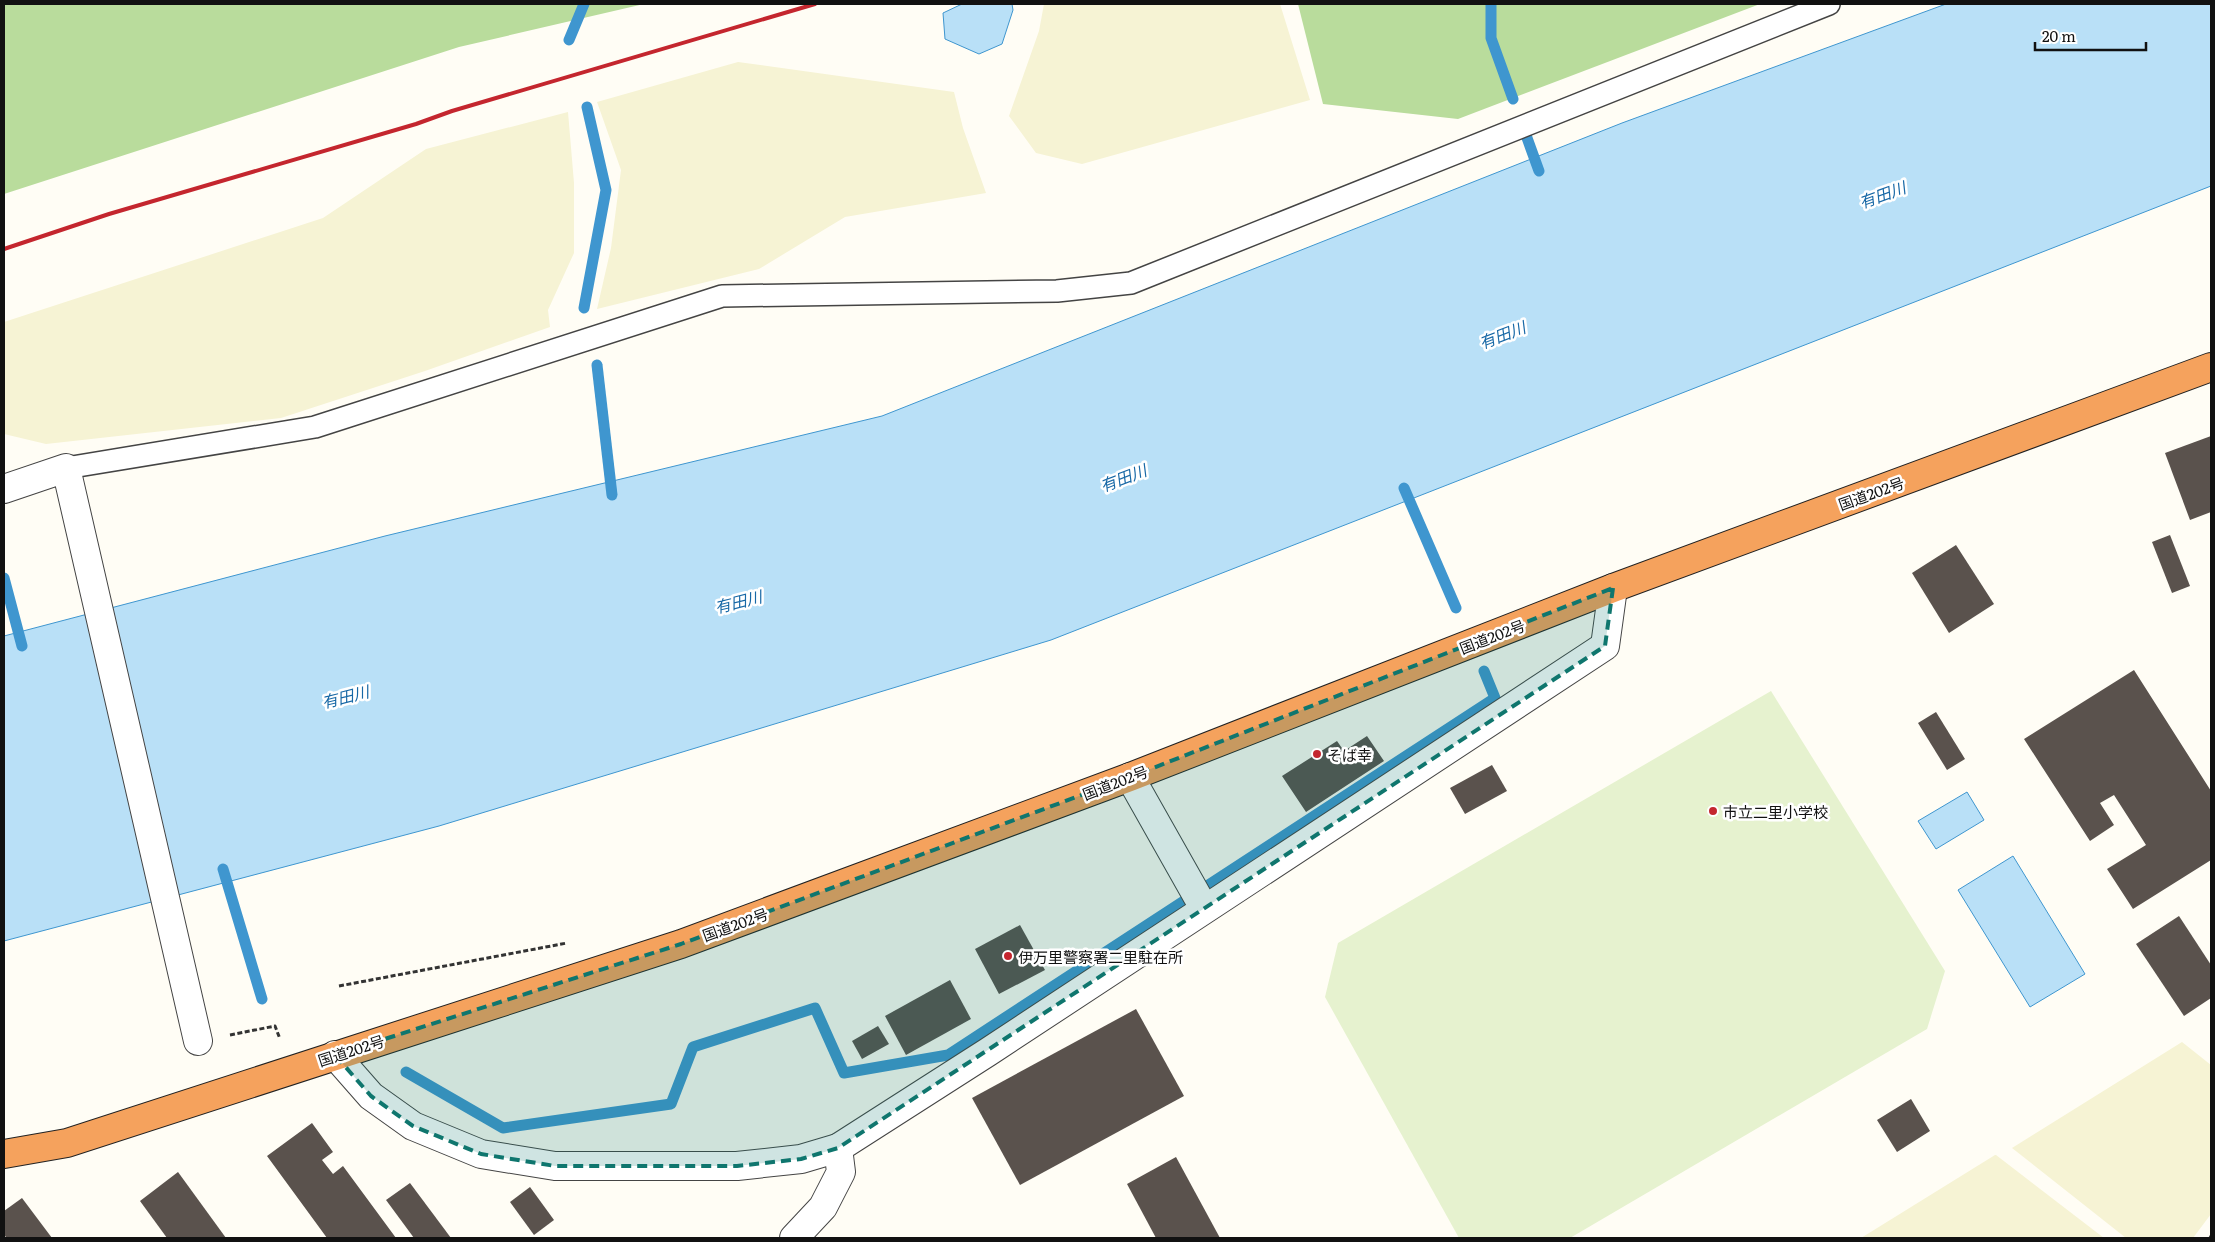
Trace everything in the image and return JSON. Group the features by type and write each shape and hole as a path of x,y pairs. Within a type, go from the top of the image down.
{"highway":[{"name":"国道202号","path":"4,1154 66,1143 681,944 1130,776 1613,588 2211,367"}],"street":[{"path":"4,489 66,468 198,1041"},
{"path":"335,1056 371,1096 412,1126 481,1154 555,1166 737,1166 801,1159 838,1148 988,1052 1204,908 1605,646 1613,588"},
{"path":"1130,776 1204,908"},
{"path":"794,1238 824,1207 841,1172 838,1148"}],"lane":[{"path":"66,468 314,427 722,296 1057,291 1131,283 1828,4"}],"path":[{"path":"339,986 571,943"},
{"path":"198,1041 275,1026 280,1039"}],"highlighted area":[{"path":"1613,588 1605,646 838,1148 801,1159 737,1166 555,1166 481,1154 413,1126 371,1096 335,1055 681,944 1130,777"}],"shaded area":[{"path":"1044,4 1280,4 1310,100 1082,164 1036,153 1009,116 1039,31"},
{"path":"738,62 954,92 963,128 986,193 845,217 759,269 597,309 611,248 621,170 597,102"},
{"path":"568,112 574,183 574,253 548,310 550,327 425,371 281,418 46,444 4,434 4,322 323,218 426,149"},
{"path":"2182,1042 2211,1065 2211,1214 2193,1238 2126,1238 2012,1148"},
{"path":"1995,1155 2104,1238 1861,1238"}],"green space":[{"path":"4,4 644,4 459,47 4,194"},
{"path":"1298,4 1760,4 1458,119 1323,104"},
{"path":"1771,691 1945,971 1927,1029 1570,1238 1459,1238 1325,997 1338,943"}],"water":[{"path":"962,4 1012,4 1013,10 1002,44 979,54 945,39 943,13"},
{"name":"有田川","path":"1946,4 2211,4 2211,186 1051,640 439,826 4,941 4,636 385,536 882,416 1622,123"},
{"path":"1967,792 1984,820 1936,849 1918,821"},
{"path":"2013,856 2085,974 2030,1007 1958,890"}],"building":[{"path":"2211,436 2211,512 2190,520 2165,453"},
{"path":"2170,535 2190,586 2172,593 2152,542"},
{"path":"1956,545 1994,604 1949,633 1912,573"},
{"path":"2134,670 2211,791 2211,860 2133,909 2107,869 2146,845 2114,795 2100,803 2114,825 2090,841 2024,739"},
{"path":"1936,712 1965,759 1947,770 1918,723"},
{"path":"1367,736 1384,761 1306,812 1282,776 1337,741 1344,751"},
{"path":"1492,765 1507,791 1465,814 1450,788"},
{"path":"2179,916 2211,965 2211,998 2184,1016 2136,944"},
{"path":"1020,925 1045,970 999,994 975,949"},
{"path":"950,980 971,1019 906,1055 885,1016"},
{"path":"1136,1009 1184,1096 1020,1185 972,1098"},
{"path":"878,1026 889,1044 862,1059 852,1041"},
{"path":"1911,1099 1930,1131 1897,1152 1877,1120"},
{"path":"312,1123 333,1152 322,1160 333,1174 343,1166 396,1238 327,1238 267,1156"},
{"path":"1176,1157 1220,1238 1156,1238 1127,1184"},
{"path":"178,1172 226,1238 167,1238 140,1201"},
{"path":"410,1183 451,1238 414,1238 386,1200"},
{"path":"530,1187 554,1220 534,1235 510,1202"},
{"path":"22,1198 52,1238 7,1238 4,1235 4,1211"}],"waterway":[{"path":"569,40 584,4"},
{"path":"1491,4 1491,38 1513,99"},
{"path":"584,308 606,190 587,107"},
{"path":"1526,135 1539,171"},
{"path":"597,365 612,495"},
{"path":"1404,488 1456,608"},
{"path":"4,578 22,646"},
{"path":"406,1072 503,1128 671,1104 693,1047 815,1008 844,1073 948,1055 1495,698 1484,671"},
{"path":"223,869 262,999"}],"railway":[{"path":"4,249 109,214 815,4"}],"place":[{"name":"そば幸","path":"1317,754"},
{"name":"市立二里小学校","path":"1713,811"},
{"name":"伊万里警察署二里駐在所","path":"1008,956"}]}
